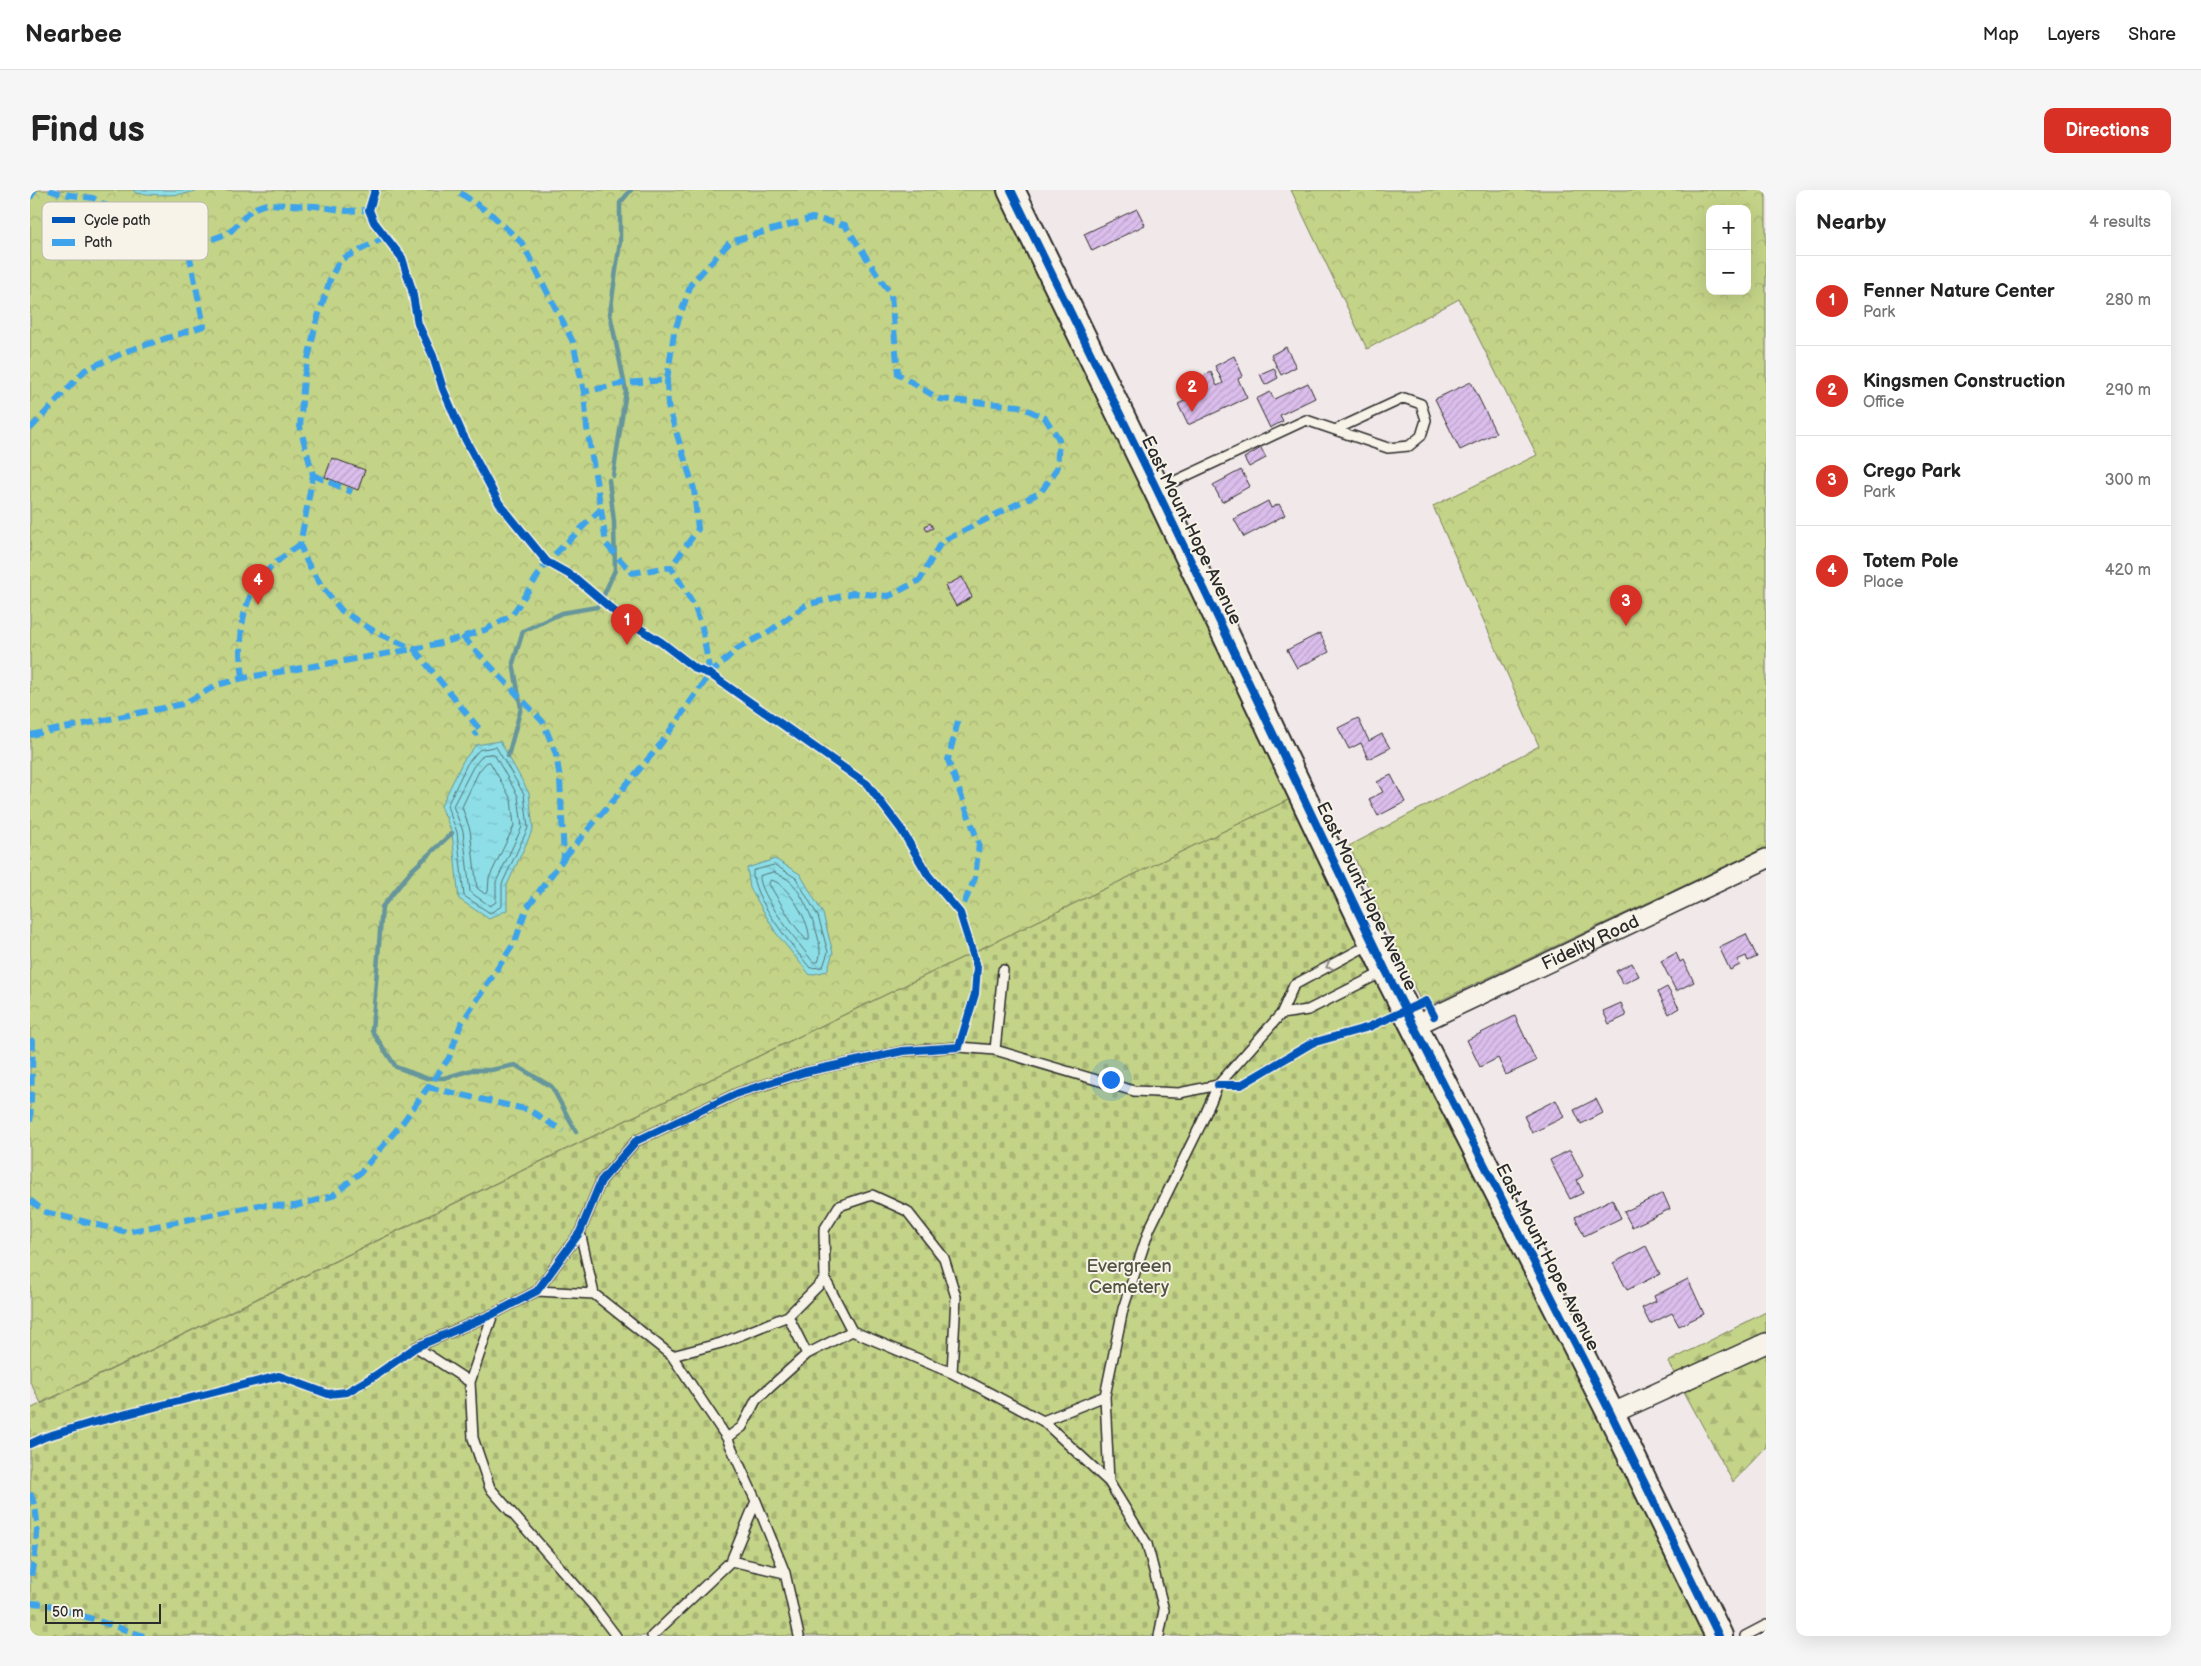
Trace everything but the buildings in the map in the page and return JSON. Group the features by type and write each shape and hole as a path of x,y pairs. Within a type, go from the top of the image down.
{"street":[{"name":"East Mount Hope Avenue","path":"1011,190 1157,490 1372,943 1611,1414 1719,1636"},
{"name":"Fidelity Road","path":"1414,1026 1766,859"},
{"path":"1611,1414 1766,1343"}],"lane":[{"path":"1157,490 1306,420 1337,429 1365,442 1388,448 1409,446 1421,436 1426,420 1421,404 1404,398 1337,429"},
{"path":"1109,1482 1105,1396 1123,1308 1149,1230 1202,1122 1218,1084 1280,1014 1294,985 1372,943"},
{"path":"995,1050 1003,970"},
{"path":"1280,1014 1308,1010 1386,971"},
{"path":"470,1382 416,1347 493,1314 537,1290 580,1232 601,1181 636,1141 738,1093 806,1072 903,1051 959,1047 995,1050 1134,1091 1179,1092 1218,1084"},
{"path":"952,1373 956,1297 944,1258 907,1211 872,1195 839,1206 824,1230 824,1279 852,1331 952,1373 1043,1421 1109,1482 1147,1544 1164,1610 1159,1636"},
{"path":"580,1232 594,1294"},
{"path":"672,1356 721,1343 788,1316 824,1279"},
{"path":"537,1290 594,1294 672,1356 727,1438 756,1501 785,1573 799,1636"},
{"path":"493,1314 470,1382 473,1438 490,1488 591,1603 616,1636"},
{"path":"788,1316 807,1354"},
{"path":"727,1438 742,1427 756,1400 807,1354 852,1331"},
{"path":"1043,1421 1105,1396"},
{"path":"652,1636 731,1561 756,1501"},
{"path":"731,1561 785,1573"},
{"path":"1745,1636 1766,1625"}],"green space":[{"path":"30,190 1010,190 1290,799 41,1403 30,1382"},
{"path":"1291,190 1766,190 1766,847 1424,1008 1349,846 1539,746 1433,506 1537,455 1459,299 1367,349"},
{"name":"Evergreen Cemetery","path":"1290,799 1719,1636 30,1636 30,1409"},
{"path":"1766,1312 1766,1447 1733,1482 1668,1362"}],"water":[{"path":"133,190 199,190 184,194 168,195 136,193"},
{"path":"500,741 529,793 533,829 507,885 507,910 489,919 459,899 452,833 441,806 463,761 476,745"},
{"path":"775,859 800,874 823,914 833,953 827,971 810,975 776,933 750,888 747,868"}],"waterway":[{"path":"613,476 626,391 610,314 620,241 620,203 631,190"},
{"path":"603,597 615,570 614,522 609,480"},
{"path":"508,756 521,708 513,663 523,631 562,613 597,607 600,603"},
{"path":"452,833 412,870 382,907 372,1031 396,1067 426,1078 444,1078 472,1070 491,1070 515,1065 552,1087 576,1132"}],"marked path":[{"path":"30,198 35,190"},
{"path":"49,190 62,194 93,198 100,202"},
{"path":"386,237 340,260 331,277 316,323 304,377 300,427 313,475 300,545 307,562 323,588 342,611 377,633 414,649 485,630 512,615 547,562 601,509 587,428 584,392 573,342 522,243 491,214 456,190"},
{"path":"208,241 229,233 252,209 266,204 316,206 347,211 369,210"},
{"path":"564,858 660,745 710,674 737,649 770,631 806,605 853,593 889,596 920,580 941,542 1041,492 1057,469 1059,439 1045,418 1019,406 939,399 898,374 891,295 845,225 812,218 730,242 691,284 674,333 667,380 624,383 584,392"},
{"path":"30,429 85,370 130,350 204,326 190,260"},
{"path":"667,380 668,406 694,489 698,529 671,567"},
{"path":"313,475 352,492"},
{"path":"601,509 606,544 632,573 671,567 694,605 702,627 710,674"},
{"path":"243,678 241,636 243,618 248,601 267,571 281,558 300,545"},
{"path":"30,1200 45,1212 127,1232 259,1205 295,1206 332,1196 361,1172 403,1122 449,1058 461,1024 515,942 526,909 564,858 560,779 556,754 543,722 462,636"},
{"path":"30,735 183,704 217,685 243,678 414,649 480,730 474,735"},
{"path":"958,721 948,760 979,844 975,878 960,913"},
{"path":"30,1039 33,1042 30,1127"},
{"path":"427,1087 529,1110 563,1131"},
{"path":"30,1493 34,1504 37,1526 36,1548 30,1582"},
{"path":"30,1603 46,1604 144,1636"}],"cycle path":[{"path":"30,1444 45,1437 91,1423 279,1376 328,1394 347,1392 376,1375 416,1347 493,1314 537,1291 580,1232 601,1181 636,1141 738,1093 805,1072 903,1051 959,1047 975,994 977,967 960,913 928,875 901,829 867,784 710,674 696,669 661,642 621,617 574,577 547,562 499,503 462,433 443,389 433,356 418,324 412,290 402,258 374,222 369,210 375,190"},
{"path":"1011,190 1157,490 1386,971 1611,1414 1719,1636"},
{"path":"1218,1085 1241,1085 1312,1043 1369,1027 1426,1001 1434,1016"}],"place":[{"name":"Kingsmen Construction","path":"1192,412"},
{"name":"Totem Pole","path":"258,605"},
{"name":"Crego Park","path":"1626,626"},
{"name":"Fenner Nature Center","path":"627,645"}]}
